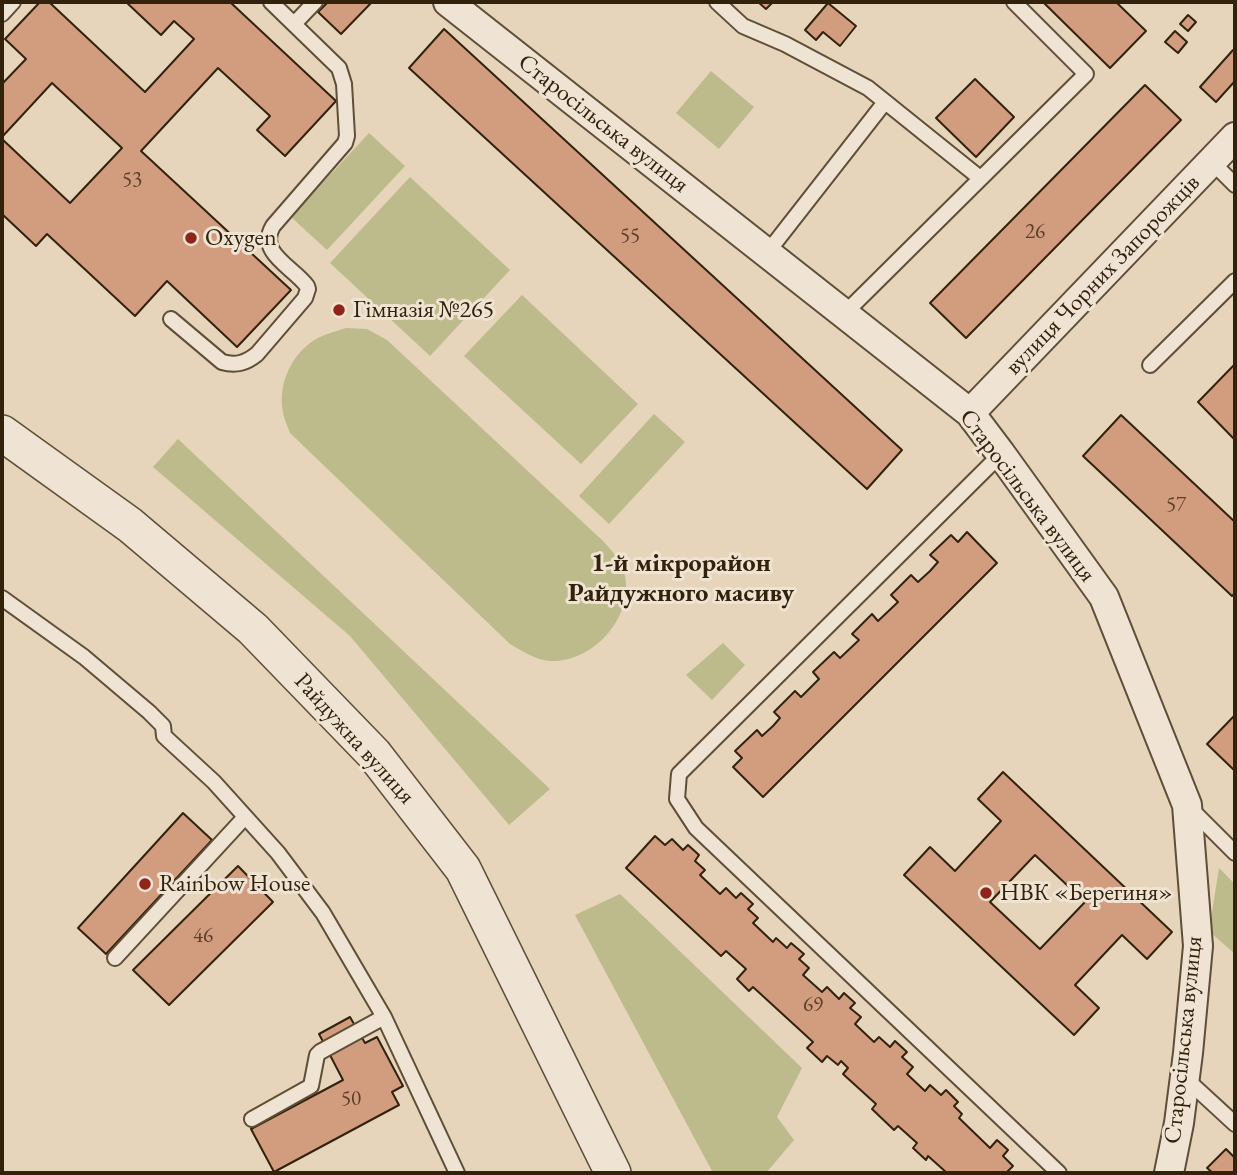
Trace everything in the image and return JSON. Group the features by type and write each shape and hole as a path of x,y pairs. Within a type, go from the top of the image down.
{"street":[{"name":"Старосільська вулиця","path":"453,3 970,413 1104,597 1186,805 1198,946 1185,1077 1169,1173"},
{"name":"вулиця Чорних Запорожців","path":"970,413 1235,137"},
{"name":"Райдужна вулиця","path":"2,433 130,525 253,629 374,754 463,869 613,1173"}],"lane":[{"path":"2,14 13,2"},
{"path":"171,319 222,362 241,363 249,361 257,354 305,298 308,289 273,253 267,240 269,233 345,143 347,128 344,84 339,68 271,2"},
{"path":"294,24 315,2"},
{"path":"717,2 743,26 785,44 868,88 980,178"},
{"path":"844,314 1087,74 1014,2"},
{"path":"766,253 885,102"},
{"path":"1212,162 1235,185"},
{"path":"1150,365 1235,281"},
{"path":"1001,454 679,774 677,799 696,828 1059,1173"},
{"path":"2,598 85,657 149,712 163,726 164,736 214,782 278,853 323,913 384,1017 457,1173"},
{"path":"1186,805 1235,853"},
{"path":"115,958 245,817"},
{"path":"252,1119 311,1086 317,1055 320,1052 384,1017"},
{"path":"1185,1077 1235,1124"}],"shaded area":[{"path":"711,71 754,107 719,149 676,113"},
{"path":"369,133 405,166 327,250 291,217"},
{"path":"410,177 510,270 430,356 330,263"},
{"path":"522,295 638,404 581,464 464,356"},
{"path":"346,328 367,329 387,340 615,555 624,572 624,604 617,620 596,645 566,660 550,661 534,657 510,644 290,433 284,415 282,393 291,365 310,343"},
{"path":"654,414 685,442 609,524 579,496"},
{"path":"178,439 550,789 509,825 350,636 153,467"},
{"path":"723,643 745,665 712,700 686,675"},
{"path":"1219,868 1235,884 1235,954 1209,931"},
{"path":"620,894 802,1068 777,1117 794,1140 766,1173 713,1173 575,915"}],"building":[{"path":"40,2 49,2 145,92 194,39 174,21 161,35 126,2 230,2 336,101 285,156 257,130 270,116 218,68 141,151 291,290 237,347 167,281 135,316 47,234 36,246 2,214 2,139 70,203 122,148 52,83 2,137 2,84 26,59 5,39"},
{"path":"328,2 372,2 341,34 318,12"},
{"path":"758,2 773,2 766,9"},
{"path":"1043,2 1116,2 1146,31 1110,68"},
{"path":"828,3 856,26 840,46 823,32 816,40 805,30"},
{"path":"1188,15 1196,22 1188,31 1180,24"},
{"path":"444,29 902,450 867,489 409,68"},
{"path":"1175,31 1187,42 1178,53 1165,42"},
{"path":"1233,50 1235,81 1216,102 1200,87"},
{"path":"975,79 1014,117 976,157 936,118"},
{"path":"1145,85 1181,120 966,338 930,303"},
{"path":"1235,364 1235,440 1198,402"},
{"path":"1121,415 1235,522 1235,593 1232,596 1083,456"},
{"path":"967,532 997,563 763,797 733,767 742,758 735,751 757,730 762,736 773,726 780,718 774,712 795,691 801,697 819,679 813,672 834,652 840,658 859,640 852,634 872,614 878,621 898,602 891,595 911,575 918,582 930,571 938,562 930,555 951,535 958,542"},
{"path":"1235,715 1235,771 1207,744"},
{"path":"1003,772 1172,932 1147,959 1122,935 1075,985 1099,1008 1074,1035 904,875 930,847 955,871 1001,821 978,799","holes":["1035,855 1085,902 1040,949 990,902"]},
{"name":"Rainbow House","path":"183,813 212,840 106,954 78,928"},
{"path":"655,836 665,845 672,839 683,850 688,845 699,855 695,861 705,870 700,875 720,894 726,888 736,898 741,893 753,904 748,909 758,918 753,923 773,942 776,938 787,948 791,943 804,954 799,959 809,968 803,975 822,992 827,987 839,999 844,993 855,1003 850,1008 861,1017 855,1024 874,1042 879,1037 890,1047 895,1041 907,1052 902,1057 913,1067 907,1074 925,1091 930,1085 941,1095 946,1090 958,1102 954,1106 962,1114 959,1118 990,1148 997,1140 1008,1150 1003,1156 1013,1166 1006,1173 947,1173 928,1156 926,1160 913,1148 917,1143 898,1126 894,1130 872,1109 876,1104 843,1074 848,1068 841,1061 838,1065 827,1056 822,1062 807,1048 813,1042 753,987 749,991 737,979 746,969 726,951 721,956 626,868"},
{"path":"238,866 273,902 169,1005 133,970"},
{"path":"350,1017 365,1043 377,1037 403,1086 392,1092 399,1105 274,1172 251,1129 343,1080 319,1034"},
{"path":"1226,1149 1235,1158 1235,1173 1213,1173 1207,1168"}],"place":[{"name":"Oxygen","path":"191,238"},
{"name":"Гімназія №265","path":"339,310"},
{"name":"Rainbow House","path":"145,884"},
{"name":"НВК «Берегиня»","path":"986,893"}],"district":[{"name":"1-й мікрорайон Райдужного масиву","path":"681,579"}]}
